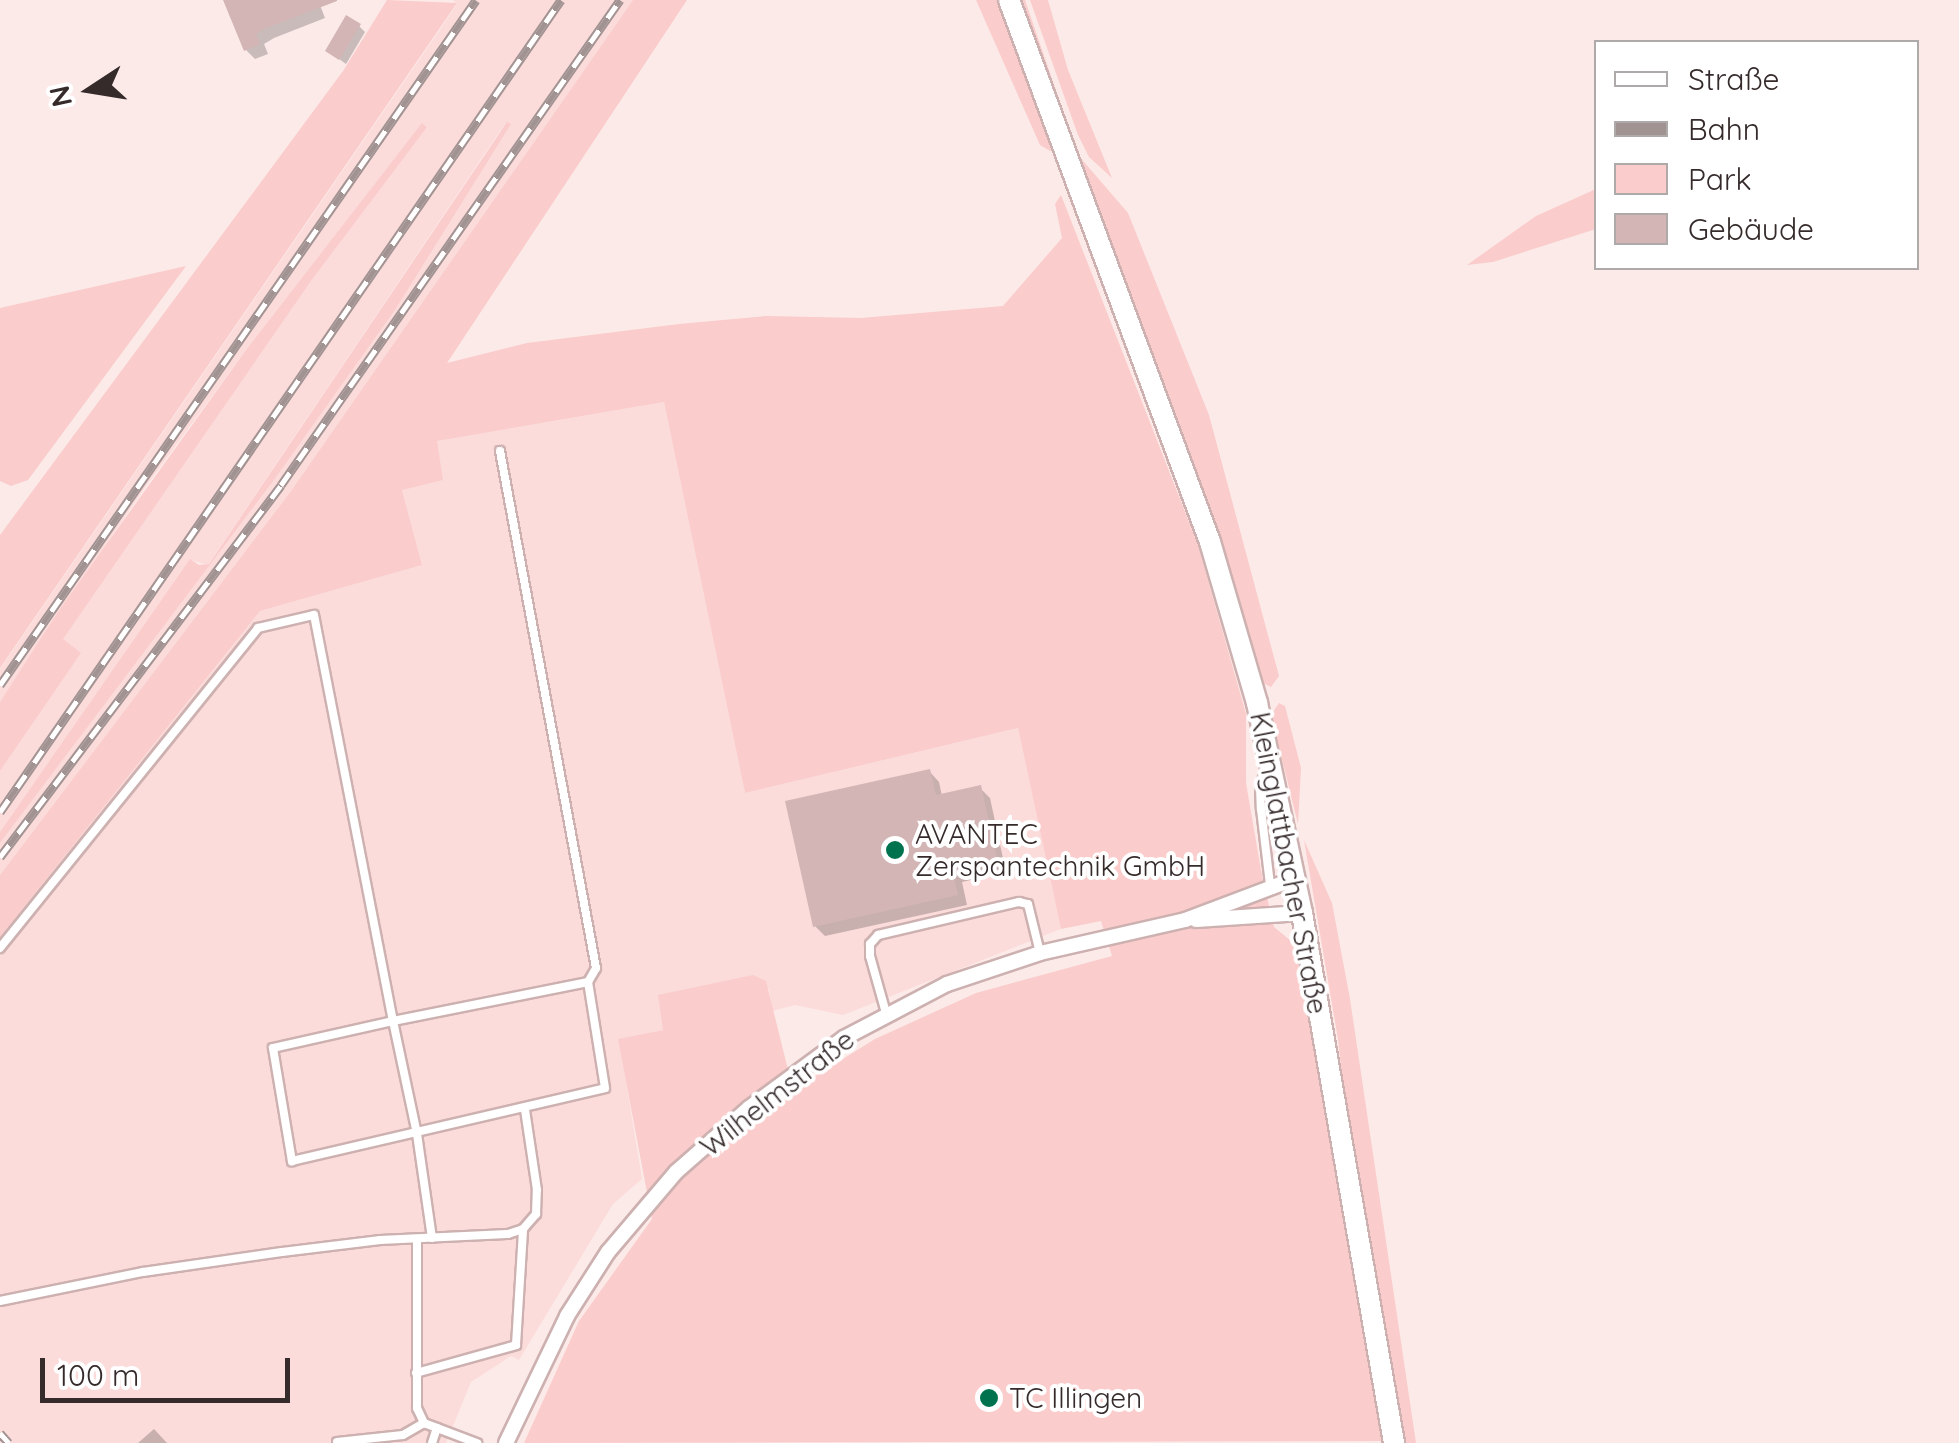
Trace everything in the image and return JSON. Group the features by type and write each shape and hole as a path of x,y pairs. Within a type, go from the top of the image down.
{"street":[{"name":"Kleinglattbacher Straße","path":"1010,0 1210,542 1270,756 1296,878 1394,1443"},
{"name":"Wilhelmstraße","path":"1185,920 1270,884 1296,878"},
{"name":"Wilhelmstraße","path":"506,1443 567,1316 608,1252 676,1172 749,1108 886,1013 947,984 1040,953 1185,920 1302,913"}],"lane":[{"path":"500,452 596,968 588,982 605,1088 526,1110 292,1161 273,1048 588,982"},
{"path":"0,948 258,628 314,614 418,1134 432,1238"},
{"path":"1270,756 1260,786 1270,884"},
{"path":"886,1013 870,956 870,944 878,935 1019,902 1028,904 1040,953"},
{"path":"0,1300 143,1272 416,1239 508,1234 523,1228 536,1214 537,1190 526,1110"},
{"path":"416,1373 516,1345 523,1228"},
{"path":"416,1239 417,1408 424,1423 477,1443"},
{"path":"338,1442 403,1435 424,1423"},
{"path":"432,1443 436,1428"}],"shaded area":[{"path":"453,0 633,0 291,491 0,875 0,843 274,480 395,310 506,122 208,565 191,560 0,832 0,771 80,654 62,639 311,281 427,126 422,124 246,350 146,486 0,702 0,669 443,25 457,4"},
{"path":"664,402 745,793 1018,728 1061,929 843,1015 795,1005 772,1011 769,989 663,1030 619,1039 642,1179 613,1204 519,1360 511,1356 471,1382 446,1443 0,1443 0,937 260,611 422,565 402,490 436,441"}],"green space":[{"path":"387,0 457,3 0,668 0,535 343,71"},
{"path":"633,0 687,0 447,363 527,343 679,324 766,316 861,318 1003,306 1062,238 1055,204 1061,195 1198,545 1246,714 1246,783 1262,876 1274,927 1291,941 1301,966 1385,1441 524,1443 579,1321 652,1219 618,1039 663,1030 658,995 753,975 766,981 793,1090 875,1039 976,993 1112,956 1101,921 1061,929 1018,728 745,793 664,402 437,441 443,480 402,490 422,565 260,611 0,937 0,875 291,491"},
{"path":"976,0 997,0 1053,146 1050,151 1040,145"},
{"path":"1021,0 1025,0 1078,155 1128,213 1209,415 1279,676 1271,687 1263,683 1222,554"},
{"path":"1030,0 1048,0 1068,70 1112,178 1089,157 1078,135"},
{"path":"507,122 511,124 395,310 274,480 0,843 0,832 190,559 199,565 209,564"},
{"path":"422,123 427,127 311,281 63,639 81,653 0,771 0,702 60,609 246,350"},
{"path":"1594,190 1594,230 1493,262 1467,265 1536,216"},
{"path":"186,266 28,480 11,486 0,481 0,308"},
{"path":"1279,703 1285,706 1301,768 1298,824 1271,715"},
{"path":"1304,840 1332,903 1350,999 1416,1443 1401,1443 1348,1135 1338,1039"}],"building":[{"path":"223,0 337,1 264,29 256,34 260,44 244,51"},
{"path":"346,15 361,24 339,60 325,51"},
{"name":"AVANTEC Zerspantechnik GmbH","path":"930,769 936,795 981,785 998,863 953,873 958,895 813,927 785,801"}],"railway":[{"path":"0,685 476,0"},
{"path":"0,812 561,0"},
{"path":"0,857 281,485 620,0"},
{"path":"0,1433 9,1443"}],"place":[{"name":"AVANTEC Zerspantechnik GmbH","path":"895,850"},
{"name":"TC Illingen","path":"989,1398"}]}
